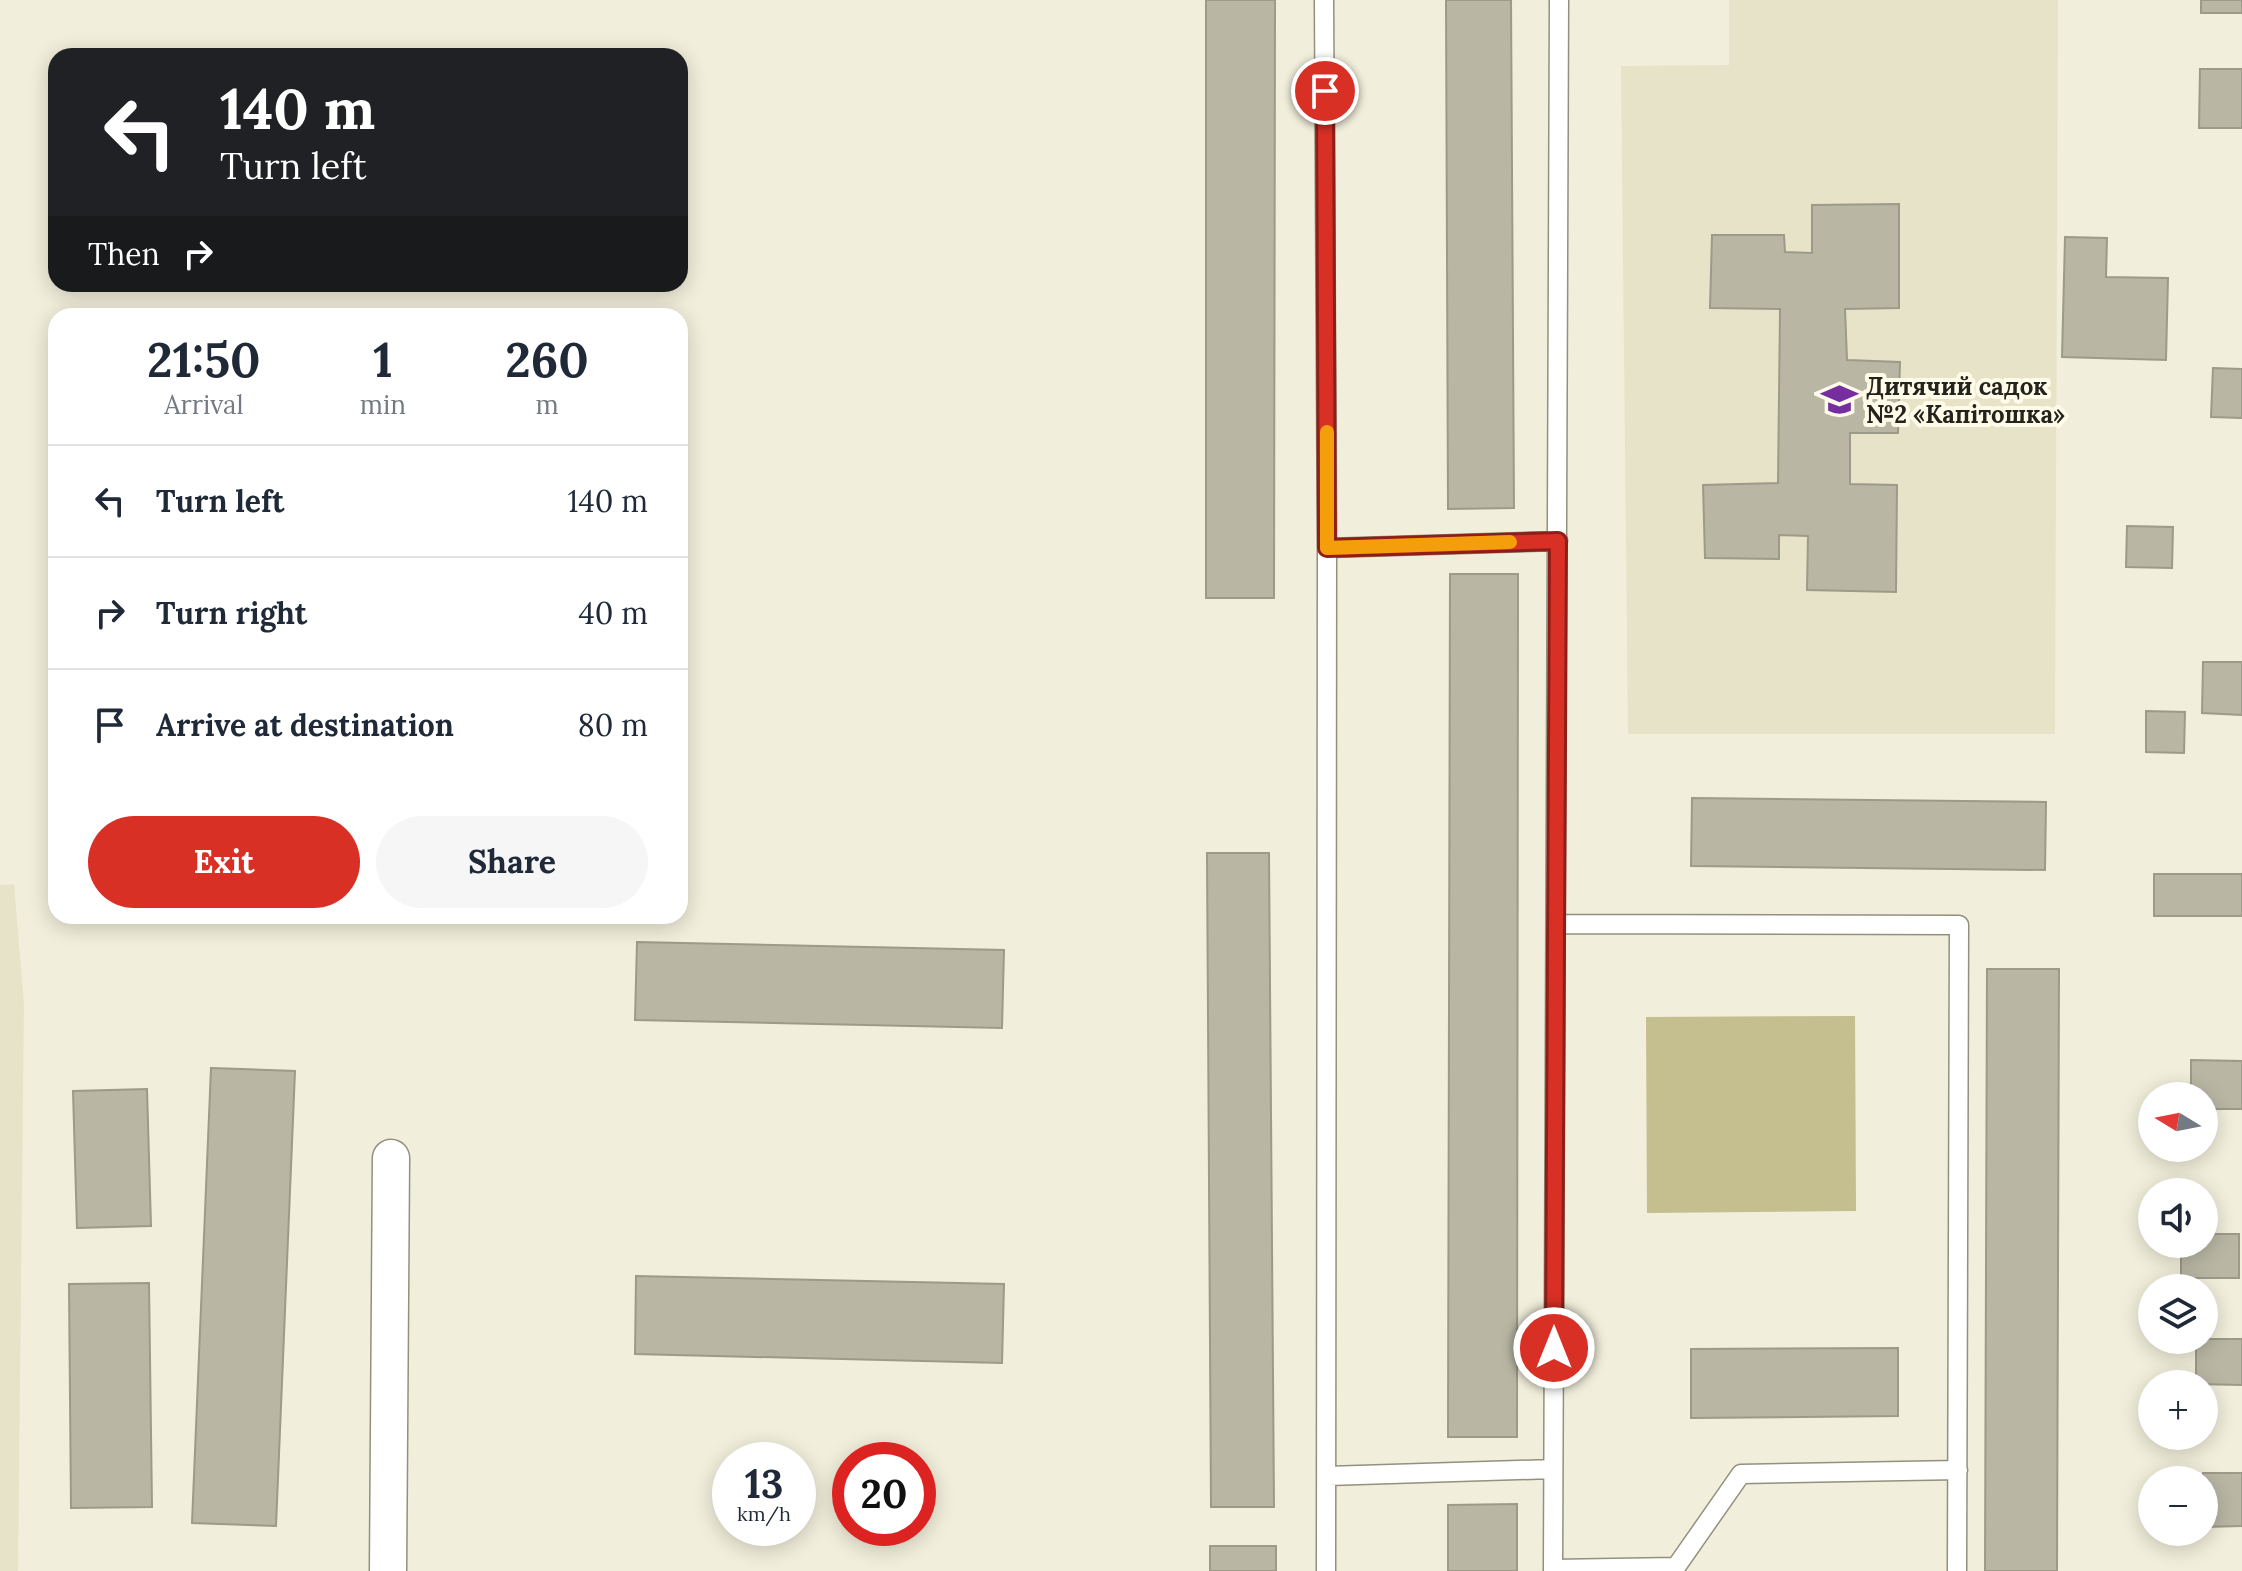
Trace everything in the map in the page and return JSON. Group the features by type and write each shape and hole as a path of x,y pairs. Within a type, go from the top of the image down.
{"street":[{"path":"388,1571 391,1158"}],"lane":[{"path":"1324,0 1326,1571"},
{"path":"1559,0 1553,1570 1676,1567 1741,1474 1958,1470"},
{"path":"1327,548 1558,541"},
{"path":"1556,924 1959,925 1957,1571"},
{"path":"1327,1476 1553,1469"}],"shaded area":[{"name":"Дитячий садок №2 «Капітошка»","path":"1729,0 2058,0 2055,734 1628,734 1621,66 1729,65"},
{"path":"14,884 24,1005 18,1571 0,1571 0,885"},
{"path":"1855,1016 1856,1211 1647,1213 1646,1017"}],"building":[{"path":"1206,0 1275,0 1274,598 1206,598"},
{"path":"1446,0 1511,0 1514,508 1448,509"},
{"path":"2201,0 2242,0 2242,13 2201,13"},
{"path":"2200,69 2242,69 2242,128 2199,128"},
{"path":"1899,204 1899,308 1845,309 1847,360 1900,362 1898,433 1850,433 1850,484 1897,485 1896,592 1807,590 1808,536 1779,535 1779,559 1705,558 1703,485 1778,483 1780,309 1710,308 1712,235 1784,235 1785,252 1812,253 1812,205"},
{"path":"2065,237 2107,238 2106,277 2168,278 2166,360 2062,357"},
{"path":"2213,368 2242,369 2242,418 2211,417"},
{"path":"2127,526 2173,527 2172,568 2126,567"},
{"path":"1450,574 1518,574 1517,1437 1448,1437"},
{"path":"2203,662 2242,662 2242,715 2202,713"},
{"path":"2146,711 2185,712 2184,753 2146,752"},
{"path":"1692,798 2046,802 2045,870 1691,866"},
{"path":"1207,853 1269,853 1274,1507 1211,1507"},
{"path":"2154,874 2242,874 2242,916 2154,916"},
{"path":"637,942 1004,950 1002,1028 635,1020"},
{"path":"1987,969 2059,969 2057,1571 1985,1571"},
{"path":"2191,1060 2242,1061 2242,1109 2218,1109 2218,1082 2191,1082"},
{"path":"211,1068 295,1071 276,1526 192,1523"},
{"path":"147,1089 151,1226 77,1228 73,1091"},
{"path":"2218,1234 2239,1234 2239,1278 2218,1278 2218,1274 2181,1274 2181,1258 2218,1258"},
{"path":"636,1276 1004,1284 1002,1363 635,1354"},
{"path":"149,1283 152,1507 71,1508 69,1284"},
{"path":"2218,1339 2242,1339 2242,1385 2218,1384 2218,1370 2196,1370 2196,1354 2218,1354"},
{"path":"1898,1348 1898,1416 1691,1418 1691,1349"},
{"path":"2218,1473 2242,1473 2242,1526 2218,1527"},
{"path":"1517,1504 1517,1571 1448,1571 1448,1505"},
{"path":"1210,1546 1276,1546 1276,1571 1210,1571"}],"slow traffic":[{"path":"1327,432 1327,548 1510,542"}],"place":[{"name":"Дитячий садок №2 «Капітошка»","path":"1840,400"}],"route":[{"path":"1325,91 1327,548 1558,541 1554,1348"}]}
